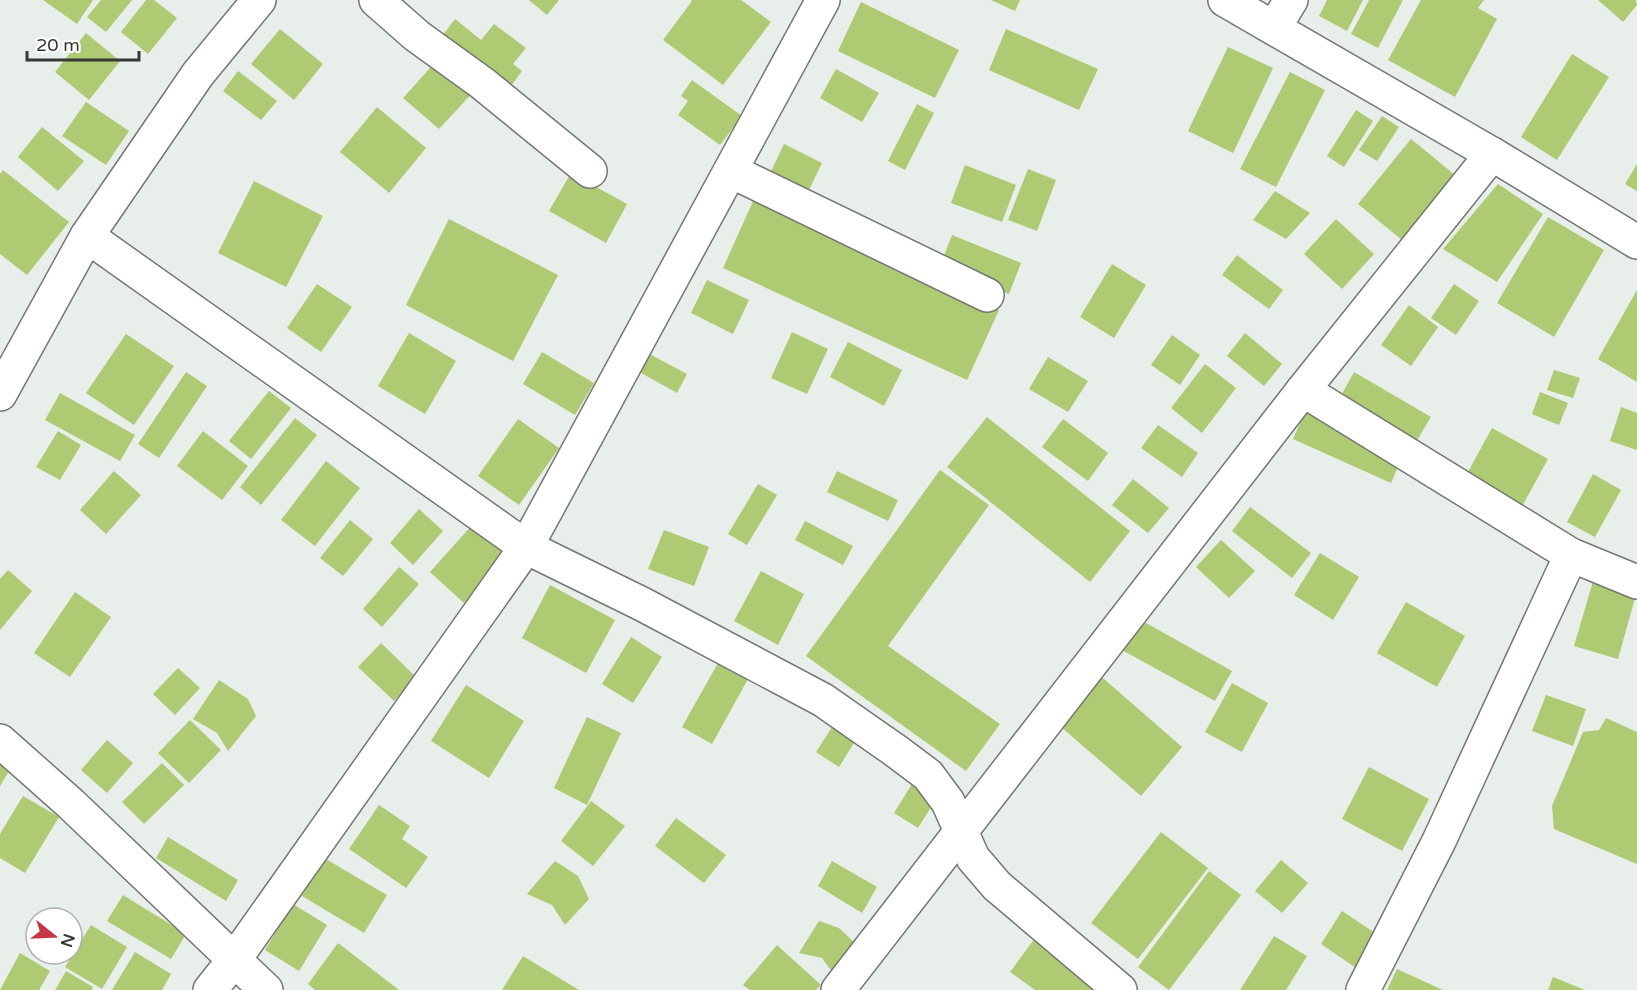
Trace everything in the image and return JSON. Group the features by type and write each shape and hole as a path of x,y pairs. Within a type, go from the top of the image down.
{"street":[{"path":"0,394 87,236 198,75 259,0"},
{"path":"376,0 417,36 482,83 590,171"},
{"path":"210,990 234,960 526,547 823,0"},
{"path":"1225,0 1492,154 1637,242"},
{"path":"1274,28 1291,0"},
{"path":"838,990 1303,390 1492,154"},
{"path":"731,171 987,295"},
{"path":"87,236 526,547 642,604 823,700 927,775 948,802 973,858 997,886 1120,990"},
{"path":"1303,390 1571,555 1637,582"},
{"path":"1363,990 1439,841 1571,555"},
{"path":"0,741 266,990"}],"building":[{"path":"43,0 93,0 77,24"},
{"path":"101,0 132,0 106,32 87,17"},
{"path":"146,0 154,0 177,18 148,54 121,32"},
{"path":"529,0 559,0 547,15"},
{"path":"690,0 741,0 771,22 723,85 663,40 692,1"},
{"path":"991,0 1020,0 1015,11"},
{"path":"1327,0 1363,0 1347,31 1319,16"},
{"path":"1369,0 1403,0 1378,48 1351,34"},
{"path":"1421,0 1484,0 1478,8 1497,19 1455,97 1388,60"},
{"path":"1598,0 1636,0 1637,5 1623,22"},
{"path":"861,2 959,50 935,98 838,51"},
{"path":"455,19 481,40 494,24 526,48 513,64 522,71 508,90 440,39"},
{"path":"280,29 323,64 294,100 251,64"},
{"path":"1006,29 1098,69 1079,110 989,70"},
{"path":"86,33 120,61 89,100 55,72"},
{"path":"1228,47 1273,68 1233,153 1188,131"},
{"path":"1572,54 1609,77 1557,160 1521,137"},
{"path":"440,57 475,90 439,129 403,98"},
{"path":"836,69 879,93 862,122 820,98"},
{"path":"238,71 277,101 261,120 223,91"},
{"path":"1290,72 1325,90 1276,187 1240,169"},
{"path":"692,80 742,116 720,145 678,115 688,101 681,96"},
{"path":"86,102 129,131 106,165 62,136"},
{"path":"917,104 934,113 905,170 888,161"},
{"path":"377,107 426,148 389,193 340,152"},
{"path":"1356,110 1373,121 1344,167 1327,156"},
{"path":"1382,116 1399,127 1377,161 1359,150"},
{"path":"42,127 84,161 58,191 18,157"},
{"path":"1411,139 1461,180 1408,245 1358,204"},
{"path":"784,144 822,163 806,196 768,178"},
{"path":"1637,164 1637,191 1625,184"},
{"path":"965,165 1016,185 1002,222 951,203"},
{"path":"1028,169 1056,180 1037,231 1008,220"},
{"path":"3,170 69,222 27,275 0,254 0,174"},
{"path":"571,173 627,204 606,243 549,211"},
{"path":"254,181 323,216 286,287 218,253"},
{"path":"1498,184 1543,214 1497,282 1443,249"},
{"path":"1275,191 1310,213 1286,239 1253,220"},
{"path":"754,199 999,310 967,380 723,268"},
{"path":"1548,217 1604,250 1554,337 1497,303"},
{"path":"449,219 558,275 513,361 406,305"},
{"path":"1336,219 1374,254 1342,289 1304,254"},
{"path":"952,235 1021,263 1009,294 940,266"},
{"path":"1237,255 1283,290 1269,309 1222,275"},
{"path":"1112,264 1146,285 1114,338 1080,317"},
{"path":"707,280 749,300 733,334 691,313"},
{"path":"317,284 352,307 321,352 287,328"},
{"path":"1454,284 1479,301 1456,335 1431,318"},
{"path":"1637,290 1637,382 1598,359"},
{"path":"1409,305 1438,327 1411,366 1381,345"},
{"path":"792,332 828,349 807,394 771,378"},
{"path":"409,333 456,361 425,414 378,386"},
{"path":"1245,333 1282,364 1264,386 1227,356"},
{"path":"126,334 174,366 134,425 86,393"},
{"path":"1172,335 1200,355 1180,385 1151,365"},
{"path":"848,342 902,370 884,406 830,377"},
{"path":"644,351 687,374 677,393 634,369"},
{"path":"542,352 594,383 575,415 523,384"},
{"path":"1048,357 1088,381 1068,412 1029,389"},
{"path":"1205,364 1236,388 1202,433 1171,408"},
{"path":"1554,370 1580,378 1573,398 1547,390"},
{"path":"186,372 207,386 159,458 138,444"},
{"path":"1354,372 1431,417 1413,447 1337,403"},
{"path":"269,391 291,408 251,459 229,441"},
{"path":"1540,392 1568,403 1559,425 1532,414"},
{"path":"60,393 135,435 120,461 45,420"},
{"path":"1621,407 1637,413 1637,450 1610,441"},
{"path":"1306,410 1404,453 1391,483 1293,439"},
{"path":"987,417 1130,531 1090,582 947,467"},
{"path":"295,418 317,435 261,505 240,487"},
{"path":"518,419 559,448 519,505 478,476"},
{"path":"1063,419 1108,453 1088,481 1042,447"},
{"path":"1158,425 1198,453 1182,477 1141,448"},
{"path":"1492,428 1548,459 1519,512 1463,481"},
{"path":"58,431 81,445 60,480 36,467"},
{"path":"203,431 248,466 222,500 177,466"},
{"path":"326,461 360,488 315,546 281,520"},
{"path":"940,470 989,505 888,646 1000,724 966,771 806,656"},
{"path":"114,471 141,495 106,534 80,510"},
{"path":"837,471 898,500 888,521 827,492"},
{"path":"1593,474 1621,490 1595,537 1567,522"},
{"path":"1133,479 1169,508 1148,533 1112,505"},
{"path":"758,484 777,495 747,545 728,534"},
{"path":"1250,507 1311,553 1292,578 1232,531"},
{"path":"419,509 443,531 413,565 390,543"},
{"path":"350,520 373,539 343,576 320,558"},
{"path":"805,521 853,546 843,565 795,540"},
{"path":"473,524 508,554 464,603 430,572"},
{"path":"664,530 709,547 694,586 648,569"},
{"path":"1221,540 1255,571 1229,598 1196,567"},
{"path":"1320,553 1359,577 1333,620 1294,595"},
{"path":"399,567 419,584 382,627 363,609"},
{"path":"8,570 32,591 0,630 0,579"},
{"path":"761,571 804,594 778,645 734,621"},
{"path":"1594,578 1637,591 1618,659 1574,646"},
{"path":"550,585 615,620 586,673 522,638"},
{"path":"75,592 111,617 70,677 34,653"},
{"path":"1406,602 1465,636 1437,687 1377,653"},
{"path":"1137,618 1232,671 1215,701 1120,649"},
{"path":"631,637 662,657 633,703 602,684"},
{"path":"381,643 416,677 394,701 358,667"},
{"path":"718,663 748,679 712,744 682,727"},
{"path":"178,668 200,688 175,715 153,694"},
{"path":"1096,672 1182,747 1141,796 1054,721"},
{"path":"219,680 248,699 256,716 228,751 217,733 193,719"},
{"path":"1232,683 1268,703 1242,752 1205,732"},
{"path":"466,685 524,721 489,778 431,741"},
{"path":"1546,695 1586,709 1573,746 1532,731"},
{"path":"587,717 621,733 587,805 554,788"},
{"path":"1606,718 1637,732 1637,864 1554,829 1552,806 1583,732 1599,730"},
{"path":"190,720 221,750 189,783 158,753"},
{"path":"834,724 857,738 839,767 816,752"},
{"path":"107,740 133,763 107,793 81,770"},
{"path":"0,759 12,766 0,786"},
{"path":"162,763 184,785 144,824 122,802"},
{"path":"1369,767 1429,799 1402,851 1342,819"},
{"path":"912,784 936,799 918,828 894,813"},
{"path":"23,796 59,817 25,873 0,858 0,834"},
{"path":"591,801 625,826 593,866 561,841"},
{"path":"379,805 410,826 402,839 428,857 406,888 349,849"},
{"path":"676,818 726,855 704,883 655,846"},
{"path":"1161,832 1208,868 1138,959 1091,923"},
{"path":"168,837 238,880 226,901 156,858"},
{"path":"324,858 387,895 364,933 302,896"},
{"path":"1281,860 1308,883 1282,913 1255,891"},
{"path":"555,861 578,876 589,899 565,925 552,905 527,894"},
{"path":"832,861 877,887 862,913 818,886"},
{"path":"1209,871 1241,895 1169,990 1138,967"},
{"path":"123,895 186,934 171,959 107,921"},
{"path":"293,904 327,925 299,971 265,950"},
{"path":"1342,911 1381,937 1359,970 1321,944"},
{"path":"819,921 839,928 857,945 836,977 822,958 799,953"},
{"path":"91,925 127,947 102,989 65,967 84,966 84,936"},
{"path":"1038,934 1103,990 1035,990 1010,972"},
{"path":"1274,936 1307,956 1286,990 1240,990"},
{"path":"338,943 399,990 315,990 308,984"},
{"path":"777,945 821,985 816,990 750,990 743,985"},
{"path":"135,952 171,974 162,990 112,990"},
{"path":"20,953 24,955 24,966 42,966 50,971 39,990 0,990"},
{"path":"523,956 579,990 502,990"},
{"path":"1397,969 1443,990 1387,990"},
{"path":"66,971 93,987 92,990 55,990"},
{"path":"1553,977 1585,990 1548,990"}]}
